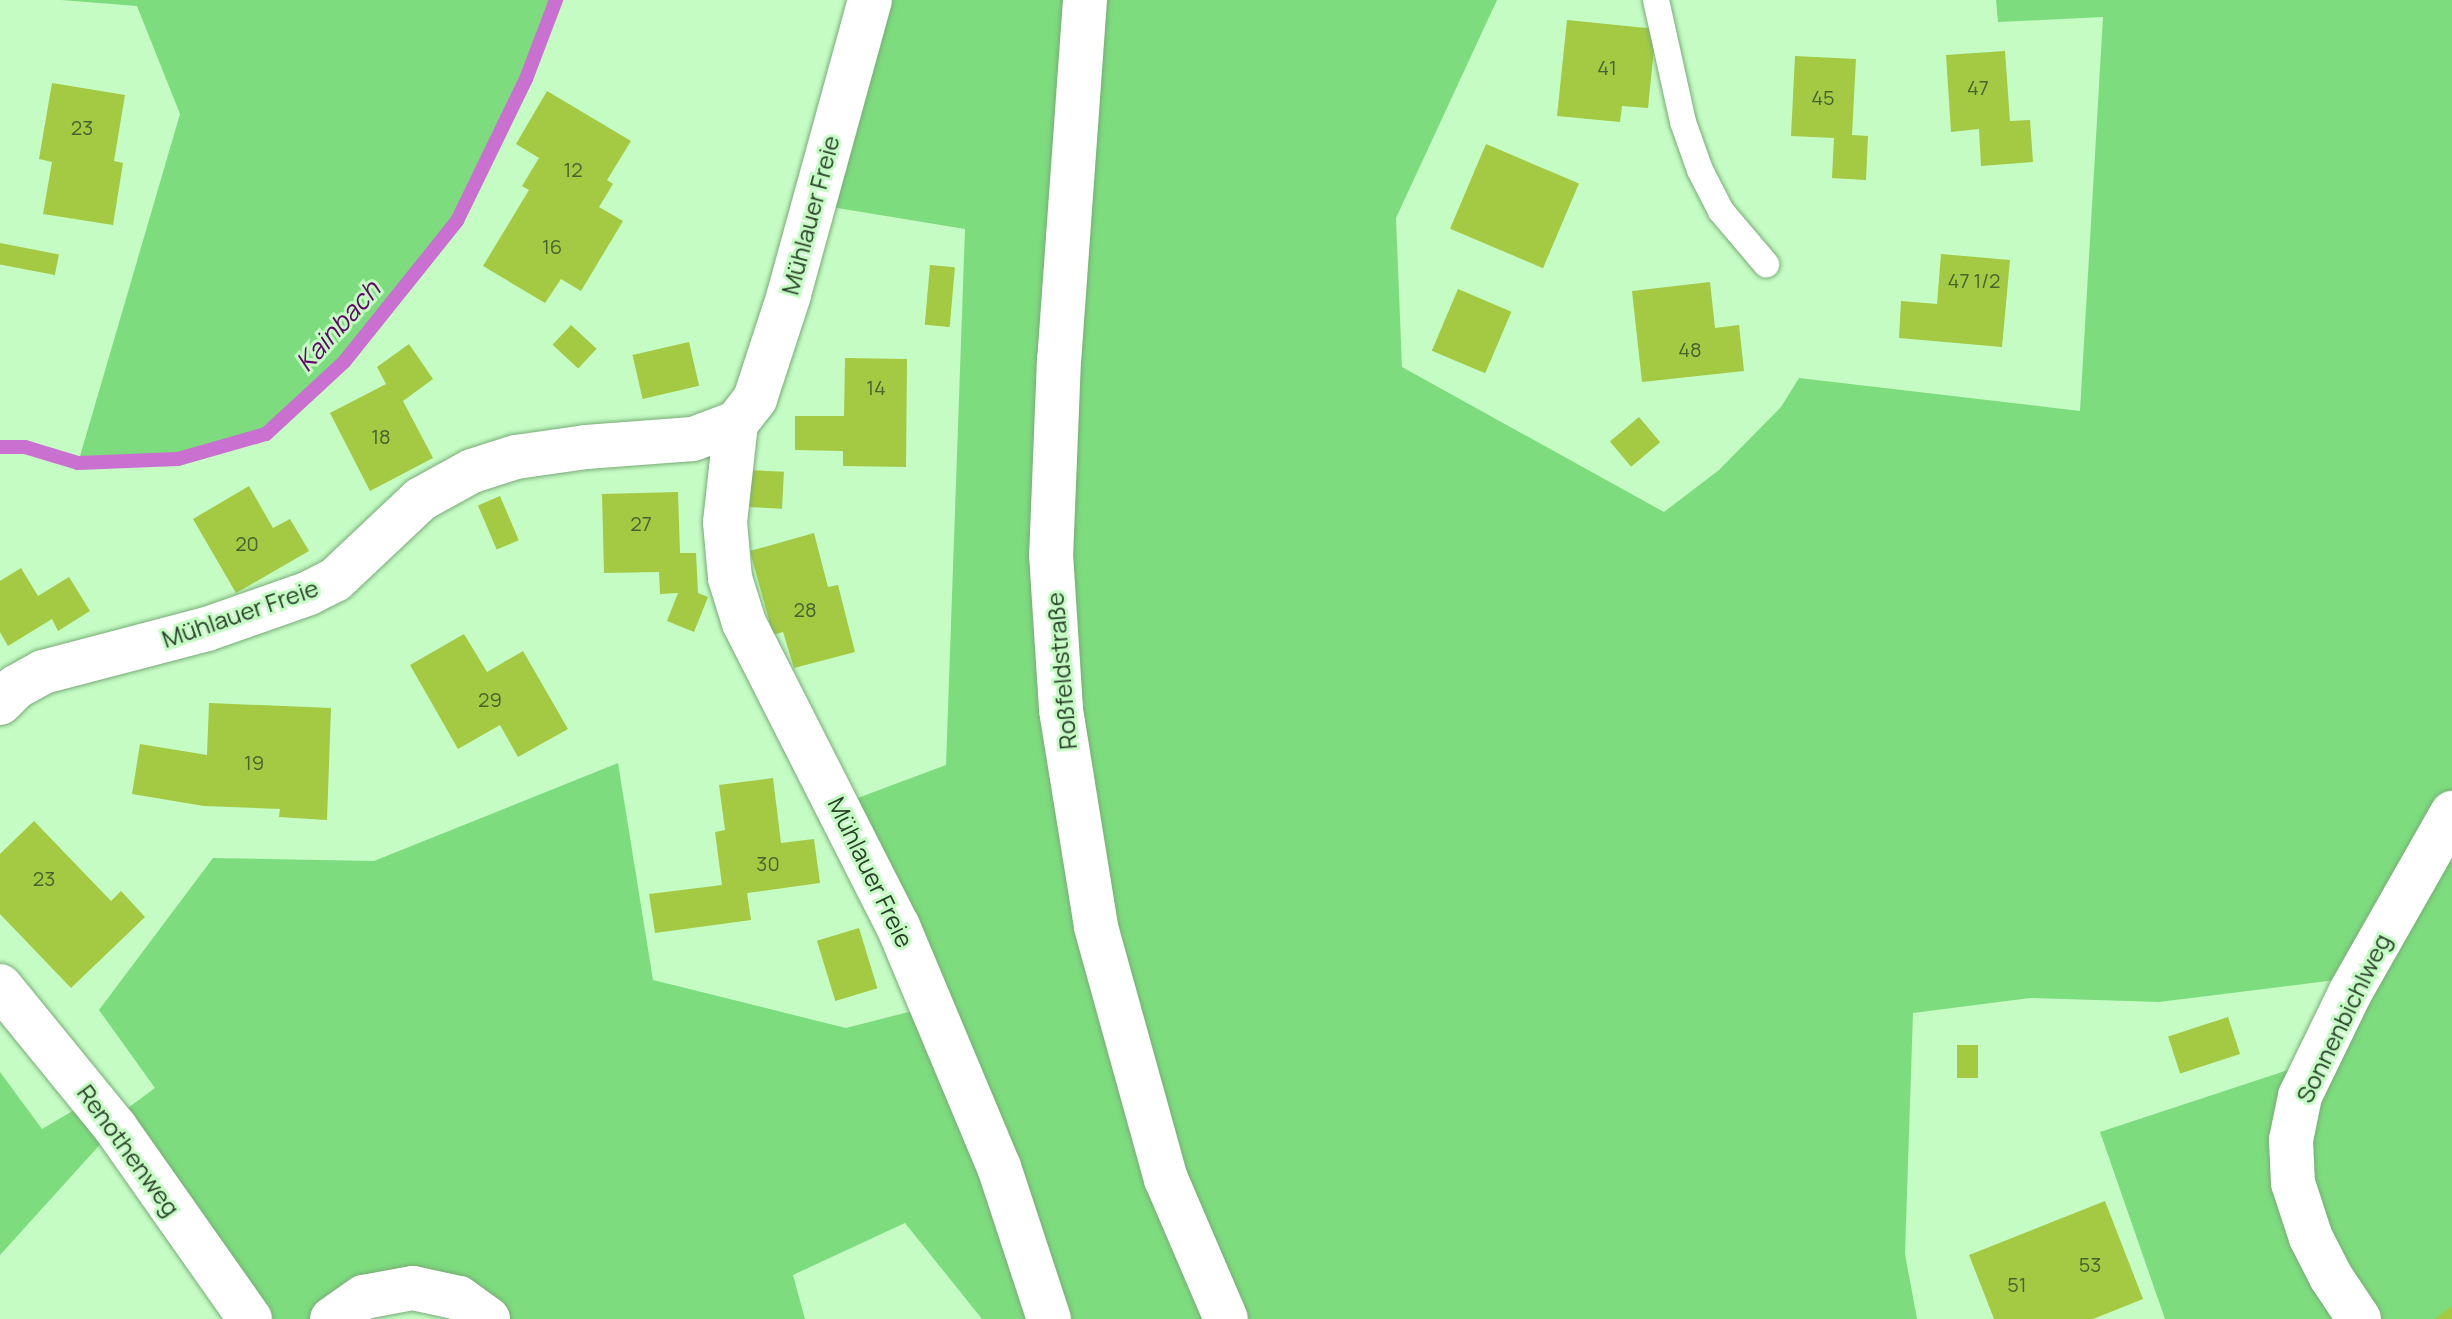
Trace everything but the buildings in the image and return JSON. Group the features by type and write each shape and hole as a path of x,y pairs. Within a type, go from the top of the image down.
{"street":[{"name":"Mühlauer Freie","path":"0,703 16,687 43,672 207,629 309,593 335,580 421,499 472,471 516,457 693,439 736,423 755,399 789,295 870,0"},
{"name":"Roßfeldstraße","path":"1085,0 1059,359 1051,554 1061,710 1096,927 1166,1179 1226,1319"},
{"name":"Mühlauer Freie","path":"736,423 725,522 730,578 744,623 898,926 999,1167 1049,1319"},
{"name":"Sonnenbichlweg","path":"2359,1319 2331,1277 2311,1238 2293,1183 2291,1140 2300,1096 2351,991 2452,813"},
{"name":"Renothenweg","path":"0,986 115,1127 250,1319"},
{"path":"332,1319 364,1297 413,1288 459,1298 488,1319"}],"lane":[{"path":"1656,0 1683,122 1700,170 1721,211 1766,264"}],"green space":[{"path":"61,0 556,0 526,79 457,221 344,362 266,434 178,459 78,463 180,114 137,6"},
{"path":"870,0 1497,0 1396,218 1402,367 1664,512 1719,470 1781,407 1799,378 2080,411 2103,17 1998,22 1996,0 2452,0 2452,1319 2165,1319 2100,1132 2318,1060 2360,977 2159,1002 2030,998 1913,1013 1905,1254 1917,1319 982,1319 905,1223 793,1275 805,1319 488,1319 459,1298 332,1319 250,1319 115,1128 0,1255 0,1072 42,1129 93,1099 110,1121 155,1088 99,1010 213,858 374,861 618,763 653,980 846,1028 932,1006 839,805 946,765 965,229 813,204"}],"waterway":[{"name":"Kainbach","path":"0,447 25,447 78,463 178,459 266,434 344,362 457,221 526,79 556,0"}]}
